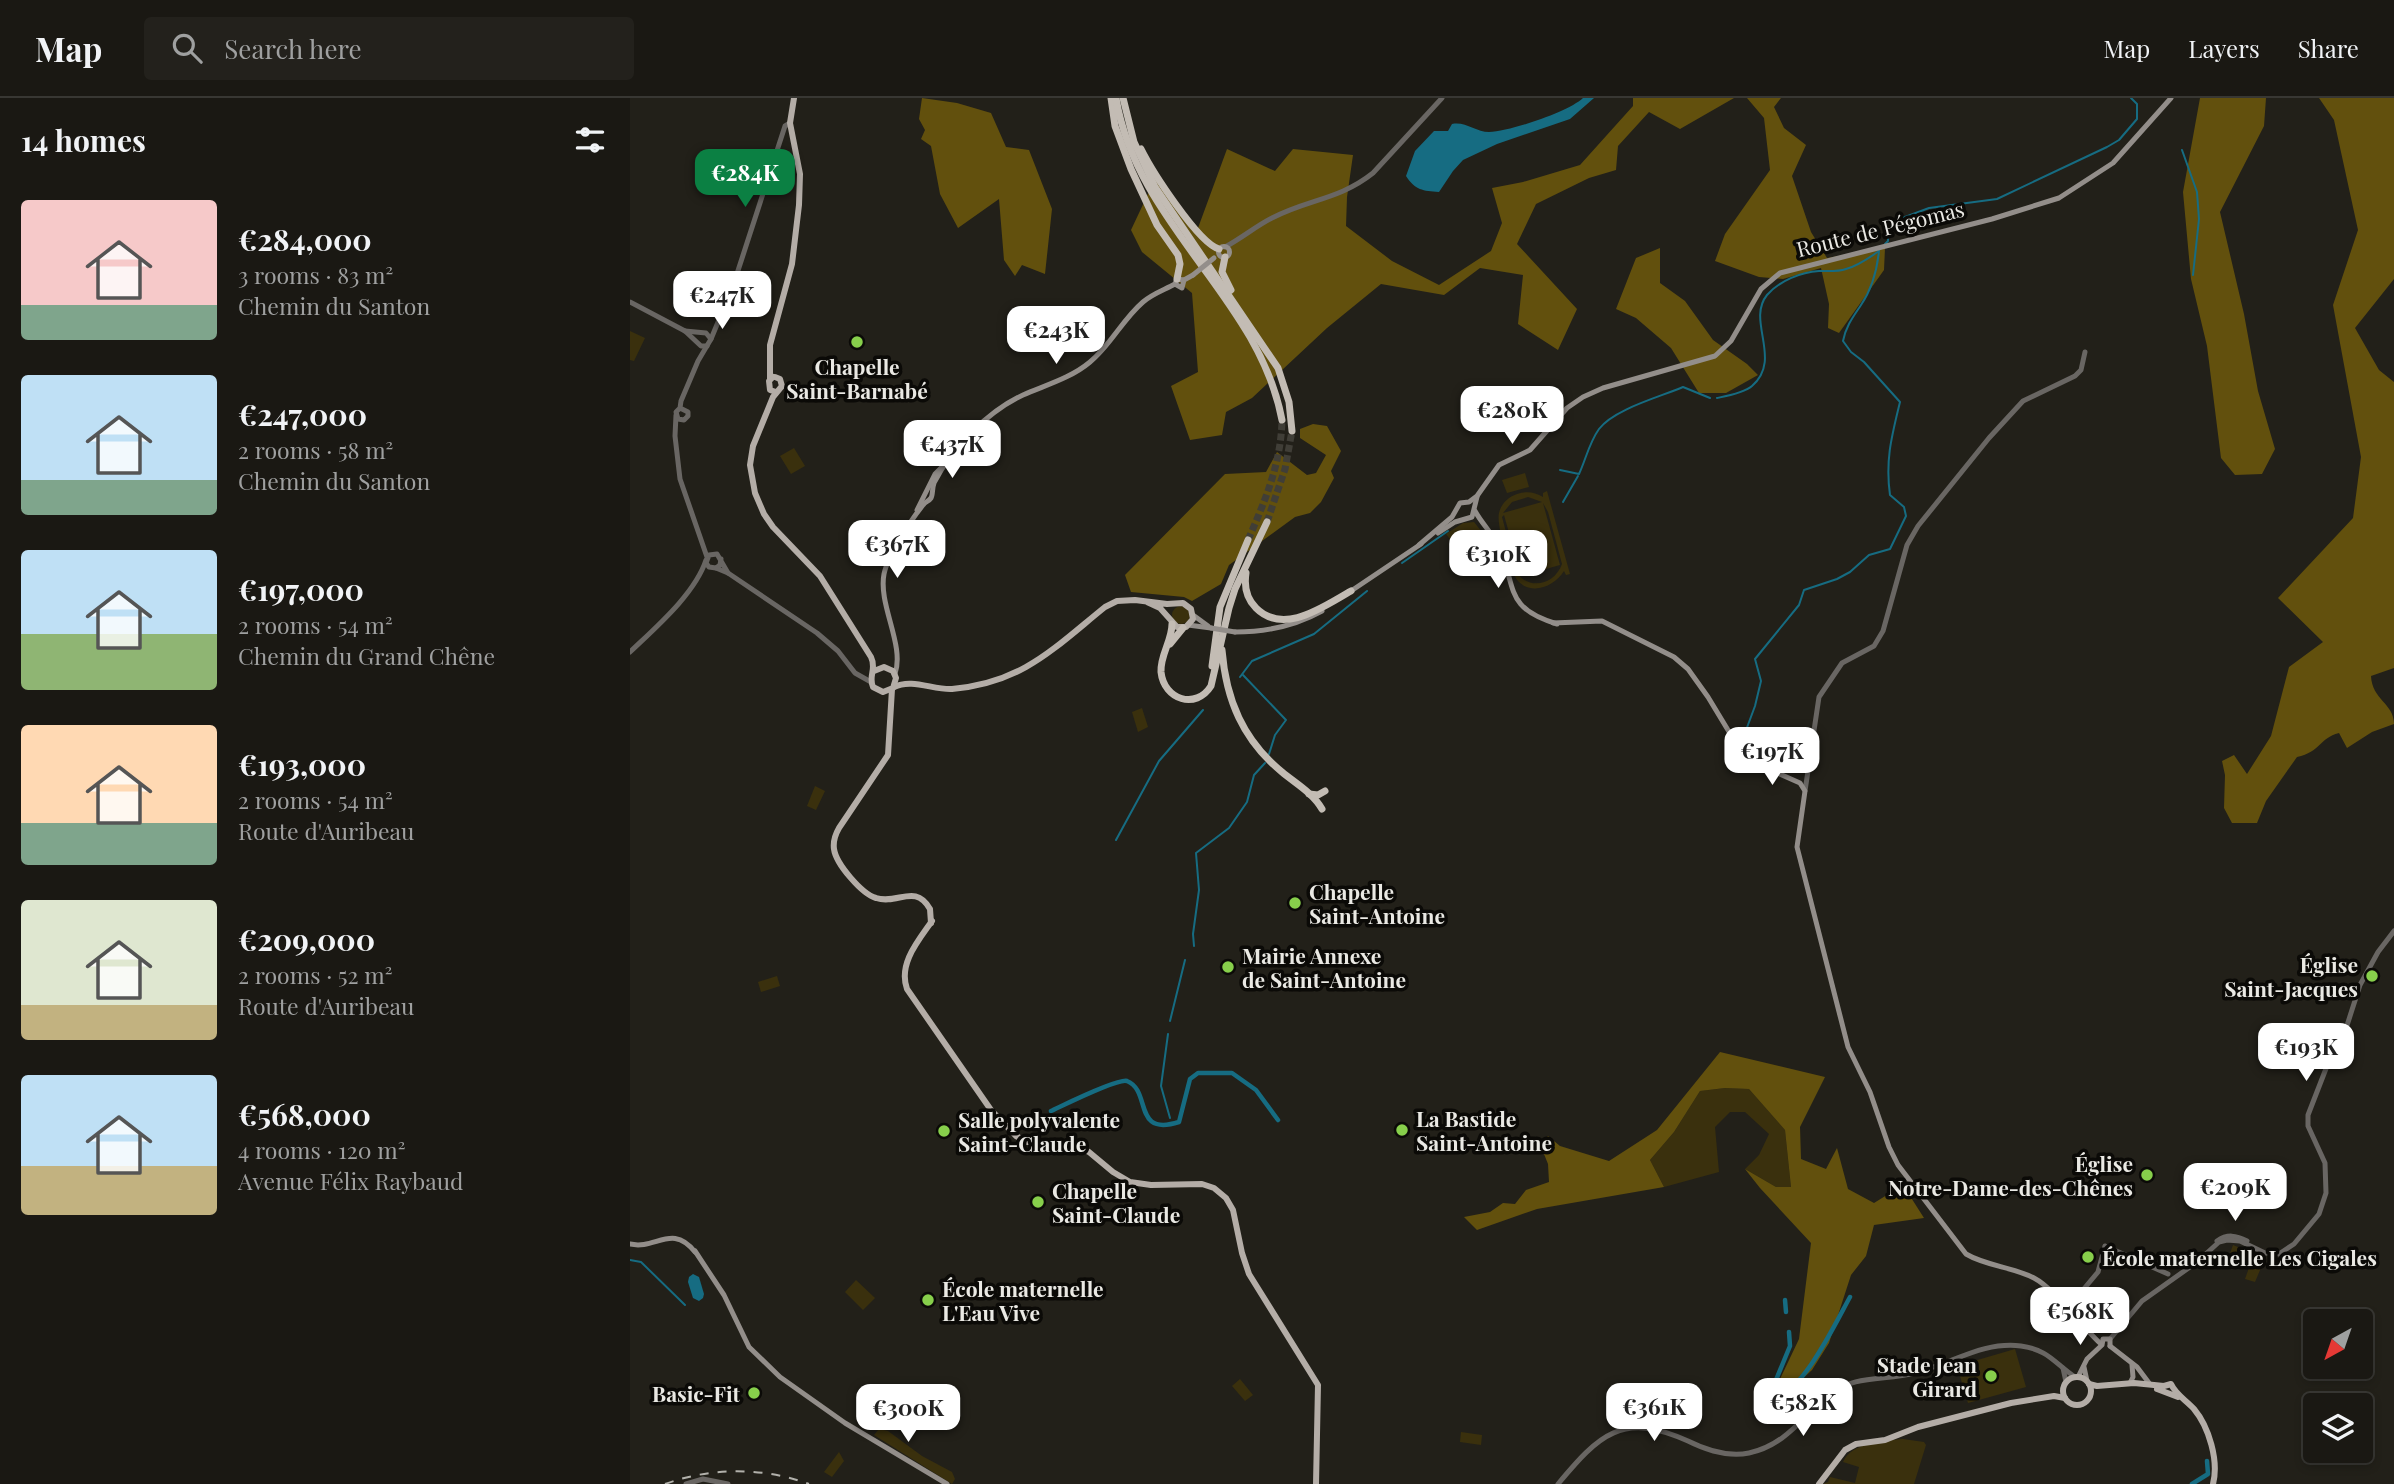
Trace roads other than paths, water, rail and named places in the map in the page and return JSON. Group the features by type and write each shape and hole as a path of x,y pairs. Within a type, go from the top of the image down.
{"highway":[{"path":"1111,98 1115,126 1131,169 1157,225 1178,255 1179,281"},
{"path":"1116,98 1128,144 1149,190 1258,349 1274,387 1282,420"},
{"path":"1123,98 1140,161 1154,187 1269,353 1285,385 1292,431"},
{"path":"1126,117 1155,173 1202,238 1222,253 1223,278 1266,342 1269,353"},
{"path":"1170,620 1162,660 1162,676 1172,694 1184,700 1198,699 1209,689 1213,680 1235,589 1267,522"},
{"path":"1259,538 1248,565 1245,583 1249,599 1264,614 1278,619 1299,617 1351,591"},
{"path":"1186,626 1169,647 1164,663 1165,674 1173,690 1182,696 1192,697 1204,690 1210,679 1220,607 1248,540"},
{"path":"1222,637 1224,678 1235,712 1247,734 1268,760 1322,808"},
{"path":"1309,794 1318,795 1325,791"}],"main road":[{"path":"773,378 770,345 792,264 799,205 800,174 788,124 794,98"},
{"name":"Route de Pégomas","path":"1419,545 1457,511 1460,503 1474,511 1477,496 1499,465 1530,450 1567,408 1583,397 1603,388 1701,362 1722,352 1761,289 1780,273 2022,211 2059,198 2113,163 2171,98"},
{"path":"913,957 932,921 929,906 919,897 881,900 865,892 840,863 834,849 839,828 888,755 891,735 890,702 898,678 883,586 890,559 947,462 987,418 1017,398 1074,373 1087,364 1105,348 1142,303 1193,275 1222,253"},
{"path":"773,378 768,383 773,391 766,414 752,446 752,485 758,501 774,527 820,576 874,662 898,678 950,689 1012,676 1032,664 1112,602 1121,600 1186,604 1193,615 1211,628"},
{"path":"773,378 780,379 782,385 782,388 773,391"},
{"path":"1457,511 1463,519"},
{"path":"1147,602 1160,608 1170,620 1186,626 1235,632 1267,630 1301,621 1321,611 1474,511 1500,548 1517,602 1530,612 1553,623 1593,620 1605,623 1665,651 1681,663 1714,706 1737,745 1764,767 1803,787 1804,800 1797,847 1842,1026 1898,1165 1969,1256 2011,1268 2036,1279 2098,1342 2106,1348 2110,1346"},
{"path":"1170,620 1170,609 1176,604"},
{"path":"1186,626 1193,615"},
{"path":"870,677 893,658 893,640"},
{"path":"874,662 870,677 875,689 883,692 890,702"},
{"path":"883,692 893,688"},
{"path":"932,921 909,956 904,976 907,989 1004,1125 1027,1142 1073,1144 1089,1152 1122,1178 1138,1184 1202,1184 1223,1193 1233,1210 1249,1274 1318,1385 1315,1484"},
{"path":"913,999 907,976 921,936"},
{"path":"630,1244 639,1245 673,1238 684,1241 695,1251 724,1295 749,1348 780,1377 845,1423 947,1484"},
{"path":"1819,1484 1845,1450 1856,1444 1885,1440 1918,1427 2048,1396 2077,1377 2098,1342 2110,1339 2110,1346 2139,1369 2149,1383"},
{"path":"2130,1363 2134,1369 2130,1383"},
{"path":"2084,1367 2090,1394"},
{"path":"2077,1377 2100,1386 2149,1383 2163,1388"},
{"path":"2065,1385 2065,1398"},
{"path":"2048,1396 2065,1398 2073,1404 2079,1404 2097,1390 2125,1386 2163,1388"},
{"path":"2163,1388 2165,1394 2172,1392 2191,1409 2201,1425 2211,1465 2211,1484"}],"street":[{"path":"1222,253 1274,217 1341,194 1361,182 1373,173 1442,98"},
{"path":"788,124 733,286 685,391 683,408 676,415 680,479 707,558 714,568 728,573 817,633 838,651 855,673 870,677"},
{"path":"630,302 685,331 703,347 707,346"},
{"path":"698,361 697,338 719,320"},
{"path":"685,331 708,334 711,339"},
{"path":"1803,787 1819,697 1842,663 1874,646 1884,631 1910,536 1989,438 2023,401 2075,376 2083,365 2085,352"},
{"path":"675,429 688,416 683,408"},
{"path":"676,415 682,421"},
{"path":"704,543 719,556 728,573"},
{"path":"630,652 680,600 701,574 707,558 713,553 719,556"},
{"path":"701,574 720,565 719,556"},
{"path":"1803,787 1807,773"},
{"path":"2110,1339 2143,1301 2170,1277 2184,1272 2219,1242 2240,1241 2272,1255 2285,1251 2294,1244 2323,1208 2326,1193 2325,1163 2308,1126 2308,1115 2328,1066 2342,1041 2360,985 2378,952 2394,931"},
{"path":"2067,1309 2098,1272 2105,1246 2170,1277"},
{"path":"1558,1484 1598,1440 1627,1429 1655,1429 1712,1450 1732,1454 1748,1453 1782,1440 1829,1395 1861,1379 1917,1373 1975,1351 2008,1345 2024,1346 2046,1353 2077,1377"},
{"path":"2061,1366 2065,1385"},
{"path":"686,1484 703,1479 728,1484"}],"water":[{"path":"1583,98 1594,98 1570,119 1497,144 1463,160 1439,192 1420,189 1406,176 1415,151 1434,131 1448,131 1452,124 1457,123 1489,132 1511,128 1552,115"},
{"path":"693,1274 699,1277 704,1294 699,1301 693,1298 688,1282"}],"waterway":[{"path":"1885,244 1888,241 1889,223 1929,208 1997,199 2119,140 2137,119 2137,104 2131,98"},
{"path":"2182,150 2197,192 2199,219 2193,275"},
{"path":"1717,398 1745,391 1761,375 1765,352 1760,316 1762,305 1772,290 1805,273 1850,268 1879,251"},
{"path":"1742,741 1761,681 1755,659 1799,605 1804,590 1837,579 1850,572 1869,555 1890,549 1906,516 1904,507 1890,495 1888,470 1900,402 1843,341 1848,326 1871,286 1879,251"},
{"path":"1560,470 1579,474 1599,429 1615,415 1683,387 1710,398"},
{"path":"1563,502 1578,476"},
{"path":"1402,563 1448,531"},
{"path":"1240,677 1252,661 1314,634 1367,591"},
{"path":"1243,675 1286,720 1275,735 1269,754"},
{"path":"1116,840 1159,761 1203,710"},
{"path":"1194,946 1199,890 1196,853 1229,828 1247,802 1254,775 1265,763"},
{"path":"1170,1021 1185,960"},
{"path":"1168,1034 1161,1086 1170,1118"},
{"path":"1051,1111 1102,1088 1127,1081 1139,1094 1148,1118 1164,1125 1179,1122 1190,1079 1198,1073 1232,1073 1256,1090 1278,1120"},
{"path":"630,1260 641,1262 685,1305"},
{"path":"1789,1332 1790,1346 1771,1392 1775,1397 1797,1383 1807,1370 1850,1297"},
{"path":"1785,1300 1786,1312"},
{"path":"2192,1484 2208,1474 2207,1461"}],"tunnel":[{"path":"1248,540 1275,467 1282,420"},
{"path":"1267,522 1285,469 1292,431"}],"railway":[{"path":"665,1484 701,1474 737,1471 773,1474 809,1484"}],"place":[{"name":"Chapelle Saint-Barnabé","path":"857,342"},
{"name":"Chapelle Saint-Antoine","path":"1295,903"},
{"name":"Mairie Annexe de Saint-Antoine","path":"1228,967"},
{"name":"Église Saint-Jacques","path":"2372,976"},
{"name":"La Bastide Saint-Antoine","path":"1402,1130"},
{"name":"Salle polyvalente Saint-Claude","path":"944,1131"},
{"name":"Église Notre-Dame-des-Chênes","path":"2147,1175"},
{"name":"Chapelle Saint-Claude","path":"1038,1202"},
{"name":"École maternelle Les Cigales","path":"2088,1257"},
{"name":"École maternelle L'Eau Vive","path":"928,1300"},
{"name":"Stade Jean Girard","path":"1991,1376"},
{"name":"Basic-Fit","path":"754,1393"}]}
